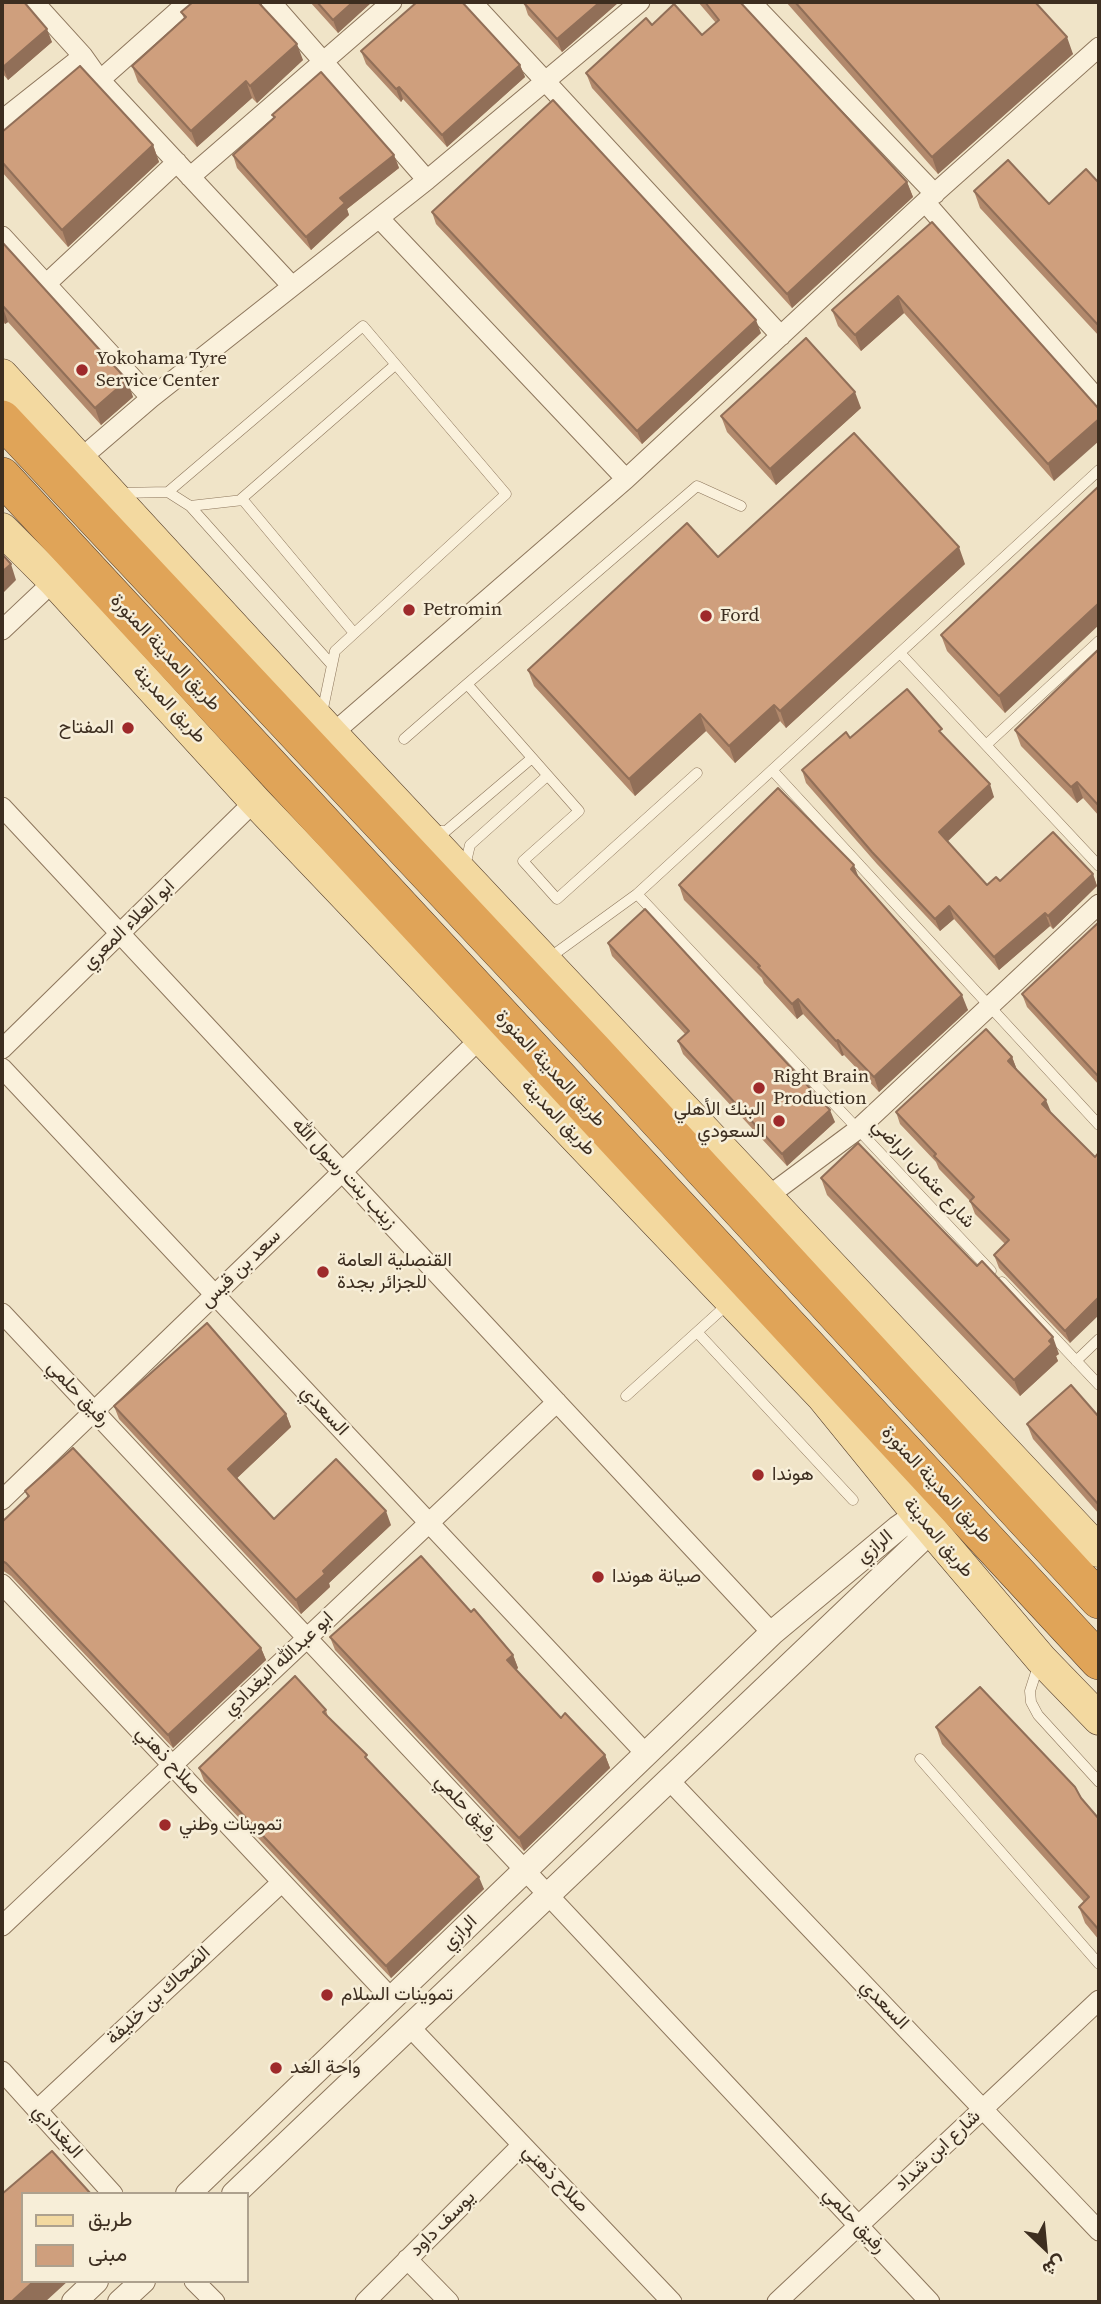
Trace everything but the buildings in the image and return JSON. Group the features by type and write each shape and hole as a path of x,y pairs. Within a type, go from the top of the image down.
{"highway":[{"path":"2,419 710,1176 1099,1600"},
{"name":"طريق المدينة المنورة","path":"2,476 1099,1661"},
{"path":"1019,1513 1099,1589"}],"main road":[{"path":"2,375 326,727 1099,1551"},
{"name":"طريق المدينة","path":"2,529 54,581 256,801 822,1396 1041,1660 1099,1719"},
{"path":"226,768 443,954"},
{"path":"428,834 710,1176"},
{"path":"979,1532 1099,1691"}],"street":[{"path":"34,2 83,56 100,80 292,286"},
{"path":"100,80 188,2"},
{"path":"271,2 427,180"},
{"path":"190,177 393,2"},
{"path":"472,2 780,336"},
{"path":"80,459 151,398 427,180 640,2"},
{"path":"751,2 930,198 1099,401"},
{"path":"326,727 626,479 930,198 1099,47"},
{"path":"2,120 83,56"},
{"path":"47,284 177,162"},
{"path":"379,218 626,479"},
{"path":"2,236 151,398"},
{"path":"2,630 54,581"},
{"name":"ابو العلاء المعري","path":"2,1049 256,801"},
{"name":"زينب بنت رسول الله","path":"2,807 772,1633"},
{"path":"767,1196 857,1129 1099,904"},
{"name":"سعد بن قيس","path":"2,1500 481,1038"},
{"name":"السعدي","path":"2,1068 646,1755"},
{"name":"رفيق حلمي","path":"2,1313 930,2302"},
{"name":"ابو عبدالله البغدادي","path":"2,1926 556,1402"},
{"name":"الرازي","path":"190,2192 772,1633 918,1514 921,1540 236,2192"},
{"name":"صلاح ذهني","path":"2,1584 391,1998"},
{"path":"706,1697 730,1720"},
{"name":"السعدي","path":"668,1779 1099,2231"},
{"name":"الضحاك بن خليفة","path":"37,2110 282,1882"},
{"name":"شارع ابن شداد","path":"777,2302 1099,2000"},
{"name":"صلاح ذهني","path":"409,2026 672,2302"},
{"name":"البغدادي","path":"2,2071 37,2110 61,2146 111,2192"},
{"name":"يوسف داود","path":"365,2302 522,2145"},
{"path":"407,2259 449,2302"},
{"path":"75,2302 94,2283"},
{"path":"121,2302 140,2283"},
{"path":"196,2283 215,2302"}],"lane":[{"path":"168,492 363,326 506,494 335,650 326,727"},
{"path":"240,500 395,365"},
{"path":"546,960 638,894 1099,470"},
{"path":"404,739 697,486 741,506"},
{"path":"112,494 168,492 190,506 332,665"},
{"path":"190,506 243,500 354,633"},
{"path":"986,745 1099,640"},
{"path":"900,653 1099,866"},
{"path":"467,684 579,811 523,862 557,899 697,773"},
{"path":"428,834 446,831 532,758"},
{"path":"772,769 1099,1125"},
{"path":"463,871 470,845 547,776"},
{"name":"شارع عثمان الراضي","path":"638,894 1099,1385"},
{"path":"626,1396 732,1301"},
{"path":"697,1332 853,1500"},
{"path":"1076,1361 1099,1339"},
{"path":"1041,1660 1030,1692 1031,1702 1038,1715 1099,1782"},
{"path":"920,1759 1099,1964"}],"place":[{"name":"Yokohama Tyre Service Center","path":"82,370"},
{"name":"Petromin","path":"409,610"},
{"name":"Ford","path":"706,616"},
{"name":"المفتاح","path":"128,728"},
{"name":"Right Brain Production","path":"759,1088"},
{"name":"البنك الأهلي السعودي","path":"779,1121"},
{"name":"القنصلية العامة للجزائر بجدة","path":"323,1272"},
{"name":"هوندا","path":"758,1475"},
{"name":"صيانة هوندا","path":"598,1577"},
{"name":"تموينات وطني","path":"165,1825"},
{"name":"تموينات السلام","path":"327,1995"},
{"name":"واحة الغد","path":"276,2068"}]}
